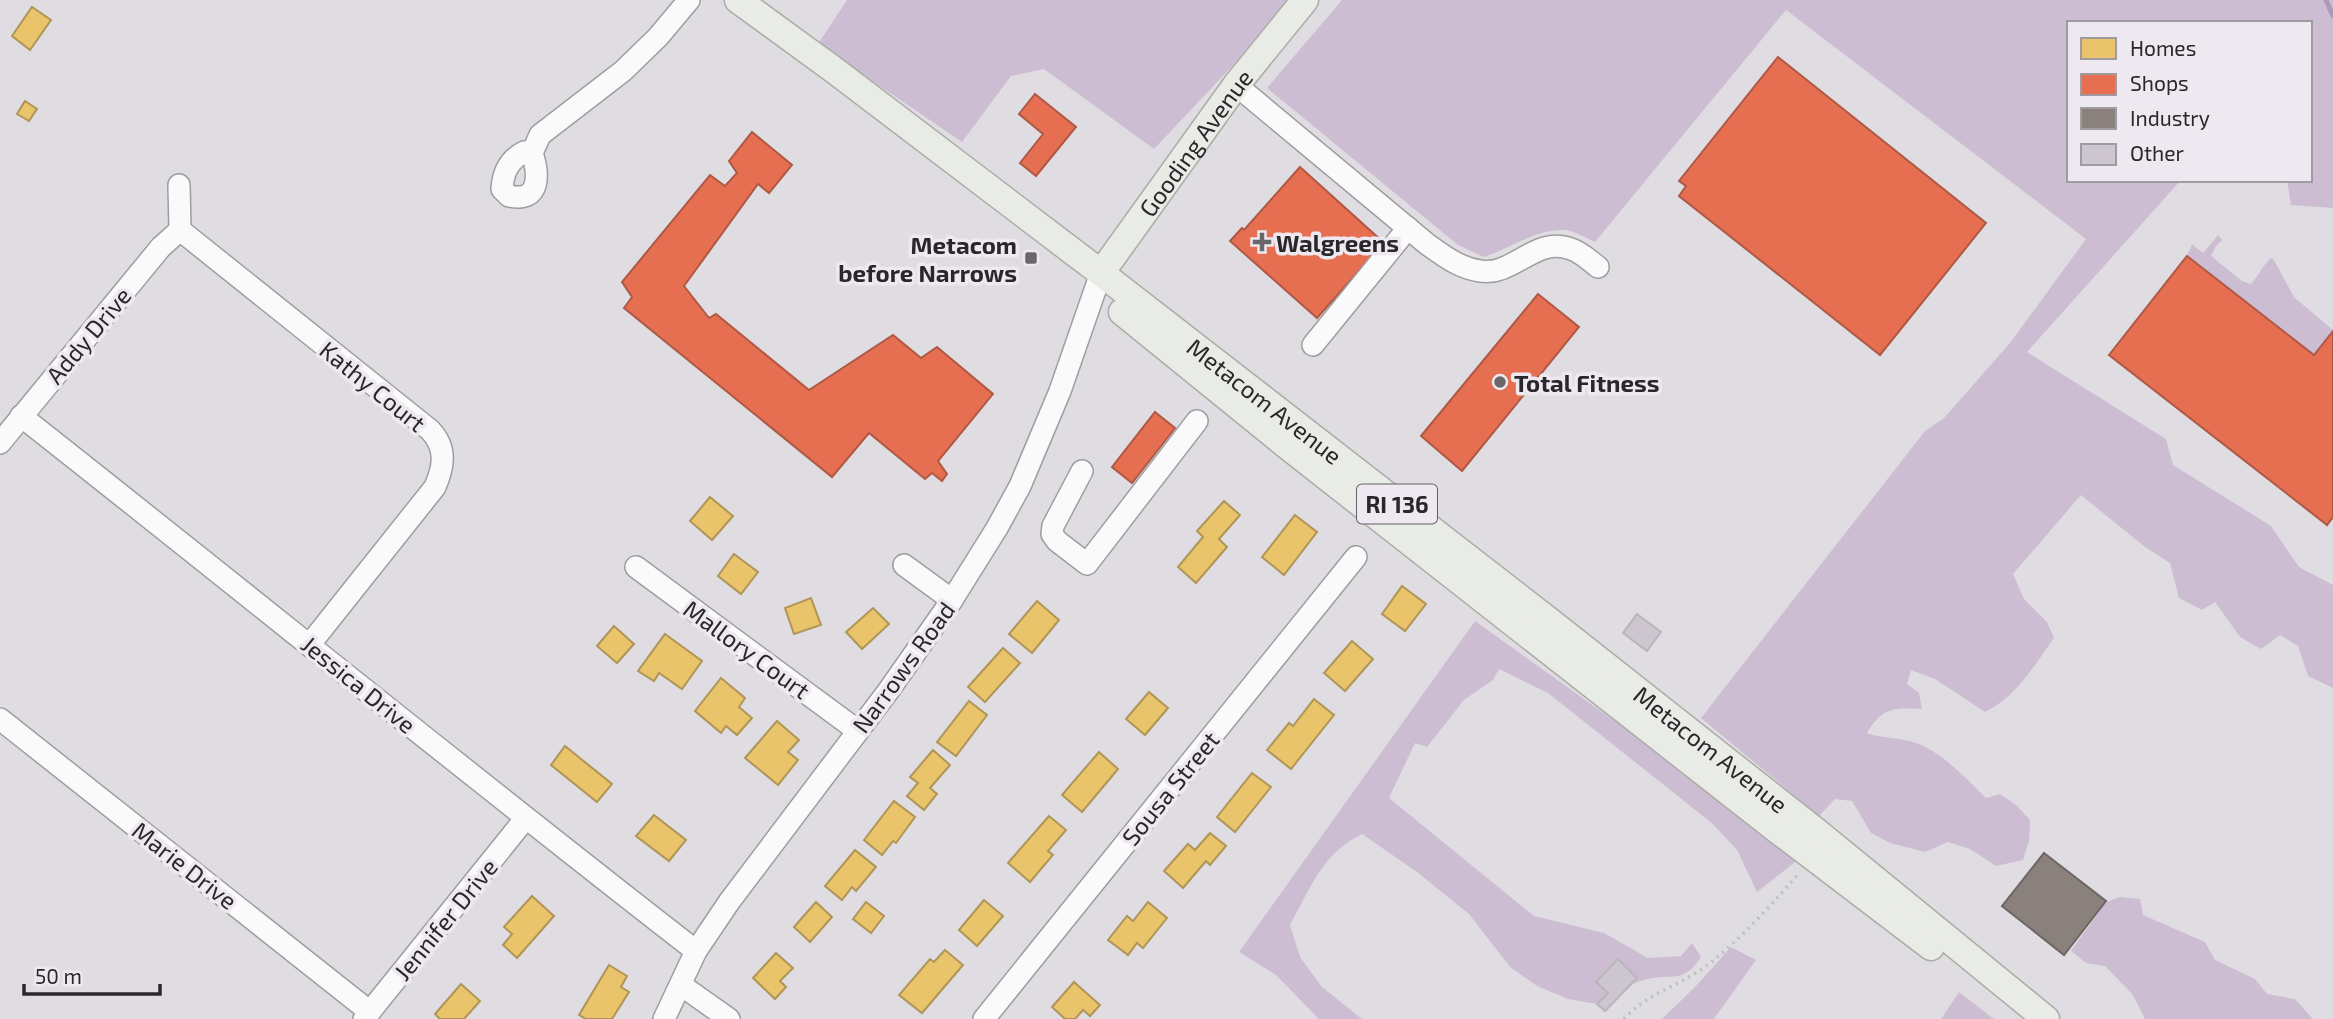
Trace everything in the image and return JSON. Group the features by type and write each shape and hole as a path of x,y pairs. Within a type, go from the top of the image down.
{"main road":[{"name":"Metacom Avenue","path":"737,0 1098,282 1291,449 1676,735 2046,1019"},
{"name":"Gooding Avenue","path":"1098,282 1236,85 1306,0"},
{"name":"Metacom Avenue","path":"1676,735 1813,858 2029,1019"}],"street":[{"path":"532,153 540,135 623,71 658,37 688,0"},
{"path":"1236,85 1452,262 1481,272 1491,271 1545,247 1558,246 1572,249 1598,267"},
{"path":"179,185 180,230"},
{"path":"1313,345 1408,228"},
{"name":"Addy Drive","path":"0,443 161,247 180,230"},
{"name":"Kathy Court","path":"180,230 430,430 437,438 444,458 435,487 310,644"},
{"name":"Narrows Road","path":"664,1019 696,951 778,834 889,690 952,600 997,528 1020,486 1059,394 1098,282"},
{"name":"Jessica Drive","path":"21,416 310,644 525,819 696,951"},
{"path":"1082,471 1053,526 1052,534 1087,564 1197,421"},
{"name":"Sousa Street","path":"984,1019 1356,557"},
{"path":"904,565 952,600"},
{"name":"Mallory Court","path":"636,567 858,731"},
{"name":"Marie Drive","path":"0,719 367,1016"},
{"name":"Jennifer Drive","path":"367,1016 525,819"},
{"path":"681,985 729,1019"}],"path":[{"path":"1624,1019 1633,1009 1658,992 1708,965 1762,915 1813,858"}],"shaded area":[{"path":"847,0 1287,0 1236,62 1154,149 1044,69 1011,76 962,142 818,44"},
{"path":"1342,0 2333,0 2333,208 2291,205 2287,182 2312,182 2312,21 2067,21 2067,182 2179,182 2027,352 2166,439 2173,465 2271,526 2299,567 2333,585 2333,688 2308,676 2298,646 2280,635 2261,649 2240,637 2215,602 2202,610 2179,598 2170,563 2145,547 2081,495 2013,574 2024,599 2047,622 2054,638 2015,689 1985,712 1935,679 1911,670 1907,684 1919,693 1922,709 1890,711 1878,718 1867,733 1910,741 1926,747 1954,767 1986,798 2000,794 2016,805 2030,820 2029,841 2023,860 1996,866 1970,849 1948,842 1925,852 1890,843 1871,833 1852,801 1835,799 1819,816 1701,718 1925,431 1944,418 2010,343 2086,239 1786,10 1595,242 1563,230 1533,236 1484,257 1458,245 1267,88"},
{"path":"2218,235 2222,240 2211,256 2242,281 2251,284 2271,258 2294,297 2333,330 2314,355 2187,256 2192,244 2203,253"},
{"path":"1475,621 1803,856 1757,892 1737,850 1713,824 1548,693 1499,669 1493,680 1464,700 1427,747 1415,743 1389,798 1534,916 1604,933 1648,958 1681,956 1692,943 1701,957 1681,975 1651,978 1636,983 1602,1005 1568,999 1537,986 1510,967 1469,914 1417,872 1362,834 1348,842 1327,862 1311,885 1290,925 1300,957 1322,987 1362,1019 1319,1019 1276,975 1239,952"},
{"path":"2120,897 2140,899 2143,915 2205,942 2215,960 2255,979 2267,994 2295,999 2313,1019 2145,1019 2133,995 2105,966 2086,963 2071,951 2106,902"},
{"path":"1731,947 1756,960 1714,1019 1662,1019 1696,986"},
{"path":"1959,992 1994,1019 1941,1019"}],"building: Homes":[{"path":"32,7 51,20 30,50 12,36"},
{"path":"25,101 37,109 29,121 17,114"},
{"path":"710,497 733,516 712,540 690,521"},
{"path":"1224,501 1240,515 1219,539 1227,547 1196,583 1178,567 1203,537 1197,531"},
{"path":"1295,515 1317,532 1284,575 1262,557"},
{"path":"734,554 758,572 741,594 718,576"},
{"path":"1402,586 1426,604 1405,631 1382,614"},
{"path":"811,598 821,625 794,634 785,608"},
{"path":"1037,601 1059,620 1032,653 1009,634"},
{"path":"873,608 889,624 862,649 846,632"},
{"path":"614,626 634,644 617,663 597,646"},
{"path":"665,634 702,661 682,689 659,673 654,681 638,671"},
{"path":"1352,641 1373,659 1345,691 1324,673"},
{"path":"1003,648 1020,663 985,702 968,687"},
{"path":"721,678 745,698 739,707 752,718 737,735 726,726 721,733 695,711"},
{"path":"1149,692 1168,708 1145,735 1126,719"},
{"path":"1314,699 1334,715 1291,769 1267,750 1289,723 1293,726"},
{"path":"969,701 987,715 956,756 937,742"},
{"path":"777,721 799,740 788,752 798,760 778,785 745,758"},
{"path":"565,746 612,784 597,802 551,765"},
{"path":"933,750 950,765 930,788 937,794 924,810 907,796 918,783 910,777"},
{"path":"1099,752 1118,769 1082,812 1062,795"},
{"path":"1252,773 1271,787 1235,832 1217,817"},
{"path":"894,801 915,817 896,843 893,841 882,855 864,840"},
{"path":"654,815 686,840 669,861 636,836"},
{"path":"1049,816 1066,830 1048,851 1053,855 1030,882 1008,863"},
{"path":"1210,833 1226,846 1210,865 1206,861 1183,888 1164,871 1188,844 1195,850"},
{"path":"855,850 876,867 856,891 852,887 842,900 825,886"},
{"path":"532,896 554,916 517,958 503,945 512,934 504,927"},
{"path":"984,900 1003,916 977,946 959,930"},
{"path":"816,902 832,917 810,942 794,927"},
{"path":"866,902 884,916 871,933 853,919"},
{"path":"1148,902 1167,918 1143,948 1137,943 1128,955 1108,940 1127,916 1133,921"},
{"path":"945,950 963,965 922,1013 899,995 930,959 934,962"},
{"path":"776,953 793,968 780,981 786,987 775,999 753,978"},
{"path":"609,965 627,976 621,987 629,992 612,1019 586,1019 579,1015"},
{"path":"1074,982 1100,1005 1090,1016 1083,1010 1075,1019 1065,1019 1052,1007"},
{"path":"461,984 480,1001 464,1019 440,1019 435,1014"}],"building: Shops":[{"path":"1778,57 1986,223 1880,355 1679,196 1686,186 1679,181"},
{"path":"1035,94 1076,127 1036,176 1020,163 1043,134 1019,114"},
{"path":"752,132 792,165 769,193 758,184 684,286 709,318 716,314 809,390 893,335 921,358 937,347 993,394 938,461 947,474 942,481 932,473 925,479 869,433 832,477 624,308 632,297 622,282 710,175 725,186 737,173 729,161"},
{"path":"1300,167 1383,242 1381,245 1391,255 1365,264 1317,318 1230,241 1242,228 1244,230"},
{"path":"2187,256 2314,355 2333,331 2333,517 2327,525 2109,355"},
{"name":"Total Fitness","path":"1538,294 1579,327 1462,471 1421,436"},
{"path":"1155,412 1175,428 1132,483 1112,467"}],"building: Industry":[{"path":"2044,853 2106,901 2064,955 2002,906"}],"building: Other":[{"path":"1637,614 1661,632 1647,651 1623,633"},
{"path":"1618,959 1637,978 1605,1011 1597,1004 1608,993 1596,982"}],"waterway":[{"path":"2326,0 2333,16"}],"place":[{"name":"Walgreens","path":"1262,242"},
{"name":"Metacom before Narrows","path":"1031,258"},
{"name":"Total Fitness","path":"1500,382"}]}
